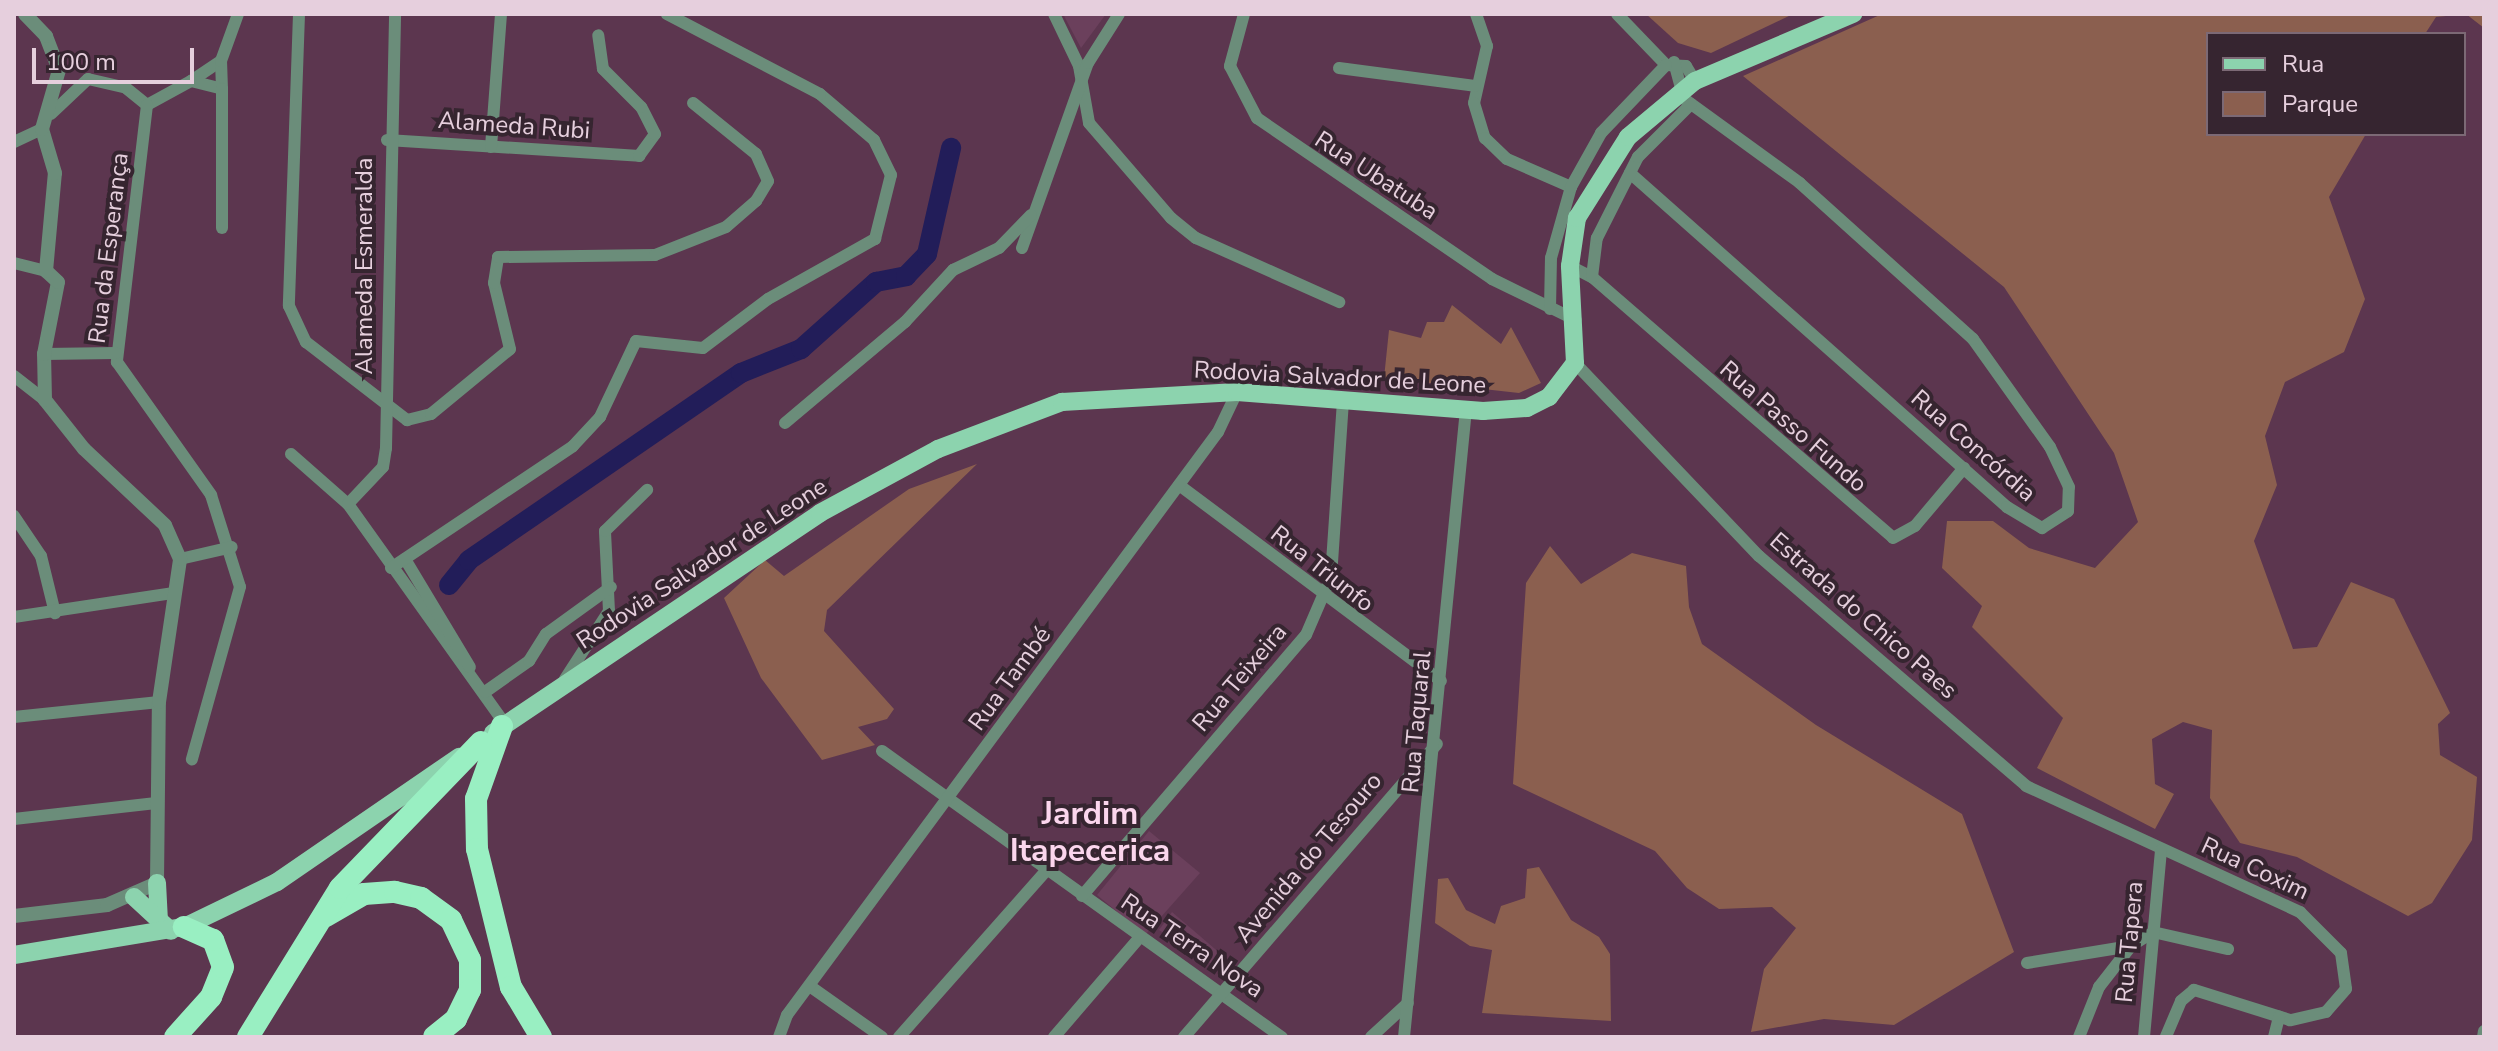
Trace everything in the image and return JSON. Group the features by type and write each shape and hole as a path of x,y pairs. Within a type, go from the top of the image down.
{"highway":[{"path":"504,725 478,788 476,841 511,987 541,1037"},
{"path":"248,1037 315,928 364,860 481,742"},
{"path":"315,928 346,902 384,892 421,898 451,920 470,960 470,990 456,1019 434,1037"},
{"path":"171,926 213,940 223,967 211,997 175,1037"}],"main road":[{"path":"1575,363 1576,320 1570,266 1577,218 1611,159 1686,92 1853,14"},
{"name":"Rodovia Salvador de Leone","path":"14,955 171,926 277,882 757,551 938,449 1083,398 1237,392 1466,409 1527,408 1564,384 1575,363"},
{"path":"157,883 171,926"},
{"path":"134,897 171,926"}],"street":[{"path":"25,14 56,55 51,114"},
{"path":"222,228 221,61 238,14"},
{"path":"299,14 296,161 288,285 294,324 312,348 386,405 420,421 510,349 494,283 498,257 655,255 726,227 756,201 768,181 756,154 693,103"},
{"name":"Alameda Esmeralda","path":"348,504 383,467 387,140 395,14"},
{"path":"491,147 501,14"},
{"path":"391,568 573,446 612,398 636,341 703,348 768,299 875,239 891,175 874,140 820,94 667,14"},
{"path":"1054,14 1082,80 1089,123 1186,231 1339,302"},
{"path":"1022,248 1031,215 1082,80 1119,14"},
{"name":"Rua Ubatuba","path":"1244,14 1230,66 1257,118 1492,279 1576,320"},
{"path":"1476,14 1487,46 1475,86 1478,124 1494,149 1571,187"},
{"name":"Rua Concórdia","path":"1617,14 1670,63 1686,92 1800,183 1973,339 2050,447 2069,487 2068,511 2050,526 2033,526 1630,173"},
{"name":"Alameda Rubi","path":"387,140 639,156 655,134 641,107 603,69 598,35"},
{"path":"14,142 42,129 51,114 88,79 126,88 147,105 221,61"},
{"path":"1550,309 1551,258 1571,187 1612,119 1670,63"},
{"path":"1339,68 1475,86"},
{"path":"191,81 222,89"},
{"path":"1592,277 1597,238 1630,173 1686,92"},
{"name":"Rua da Esperança","path":"147,105 116,353 124,376 197,470 232,547 238,602 192,759"},
{"path":"42,129 55,173 46,271"},
{"path":"785,423 905,322 953,270 999,248 1031,215"},
{"path":"14,263 46,271 58,287 44,354 45,400"},
{"name":"Rua Passo Fundo","path":"1570,266 1592,277 1893,538 1915,526 1964,468"},
{"path":"44,354 116,353"},
{"name":"Estrada do Chico Paes","path":"1575,363 1759,556 2026,786 2161,851"},
{"path":"14,376 45,400 84,449 165,525 180,559 172,593 159,702 157,883 134,897 14,916"},
{"name":"Rua També","path":"779,1037 811,987 953,798 1179,485 1237,392"},
{"name":"Rua Teixeira","path":"1082,896 1285,665 1325,599 1335,555 1343,400"},
{"name":"Rua Taquaral","path":"1404,1037 1437,744 1466,409"},
{"path":"291,454 348,504 391,568 470,667"},
{"name":"Rua Triunfo","path":"1179,485 1325,599 1441,681"},
{"path":"559,688 605,620 611,587 601,559 605,531 647,490"},
{"path":"14,516 41,556 55,613"},
{"path":"180,559 232,547"},
{"path":"405,559 504,725"},
{"path":"485,692 529,661 546,634 611,587"},
{"path":"14,617 172,593"},
{"path":"14,717 159,702"},
{"name":"Avenida do Tesouro","path":"1184,1037 1437,744"},
{"name":"Rua Terra Nova","path":"882,751 953,798 1045,872 1224,991 1282,1037"},
{"path":"14,819 156,803"},
{"name":"Rua Tapera","path":"2144,1037 2161,851"},
{"name":"Rua Coxim","path":"2161,851 2300,912 2336,946 2347,979 2339,1001 2315,1016 2279,1017 2194,990 2181,1001 2166,1037"},
{"path":"899,1037 1045,872"},
{"path":"2079,1037 2099,987 2131,946 2153,932 2228,949"},
{"path":"1054,1037 1140,937"},
{"path":"2027,963 2131,946"},
{"path":"811,987 882,1037"},
{"path":"1371,1037 1408,1003"},
{"path":"2274,1037 2279,1017"},
{"path":"2483,1037 2484,1031"}],"shaded area":[{"path":"1063,14 1106,14 1081,48"},
{"path":"1149,831 1200,873 1145,935 1097,895"},
{"path":"1172,912 1222,955 1216,967 1159,930"}],"green space":[{"path":"1646,14 1793,14 1711,53 1678,43"},
{"path":"1882,14 2466,14 2436,17 2426,32 2206,32 2206,136 2365,136 2329,197 2365,299 2344,352 2285,382 2265,436 2277,485 2254,541 2293,649 2317,647 2351,582 2394,599 2450,713 2438,724 2440,755 2477,777 2472,840 2432,903 2408,916 2297,857 2240,843 2210,798 2212,730 2183,722 2152,739 2155,784 2174,794 2155,829 2037,768 2063,718 1972,627 1982,606 1942,568 1947,521 1993,521 2029,548 2095,568 2138,522 2114,453 2004,287 1743,76"},
{"path":"2466,14 2484,14 2484,28"},
{"path":"1452,305 1501,344 1511,327 1541,383 1519,393 1384,378 1389,330 1421,338 1427,322 1444,322"},
{"path":"977,464 827,610 824,631 894,709 887,719 858,727 875,745 822,760 761,678 724,598 765,560 784,576 909,489"},
{"path":"1550,546 1581,584 1632,553 1686,566 1689,607 1702,644 1816,725 1962,814 2014,952 1894,1025 1824,1019 1751,1032 1764,969 1796,928 1772,907 1719,909 1687,888 1655,851 1513,784 1526,583"},
{"path":"1539,867 1571,920 1599,937 1610,954 1611,1021 1482,1013 1492,950 1470,946 1435,923 1438,879 1448,878 1466,910 1495,924 1501,906 1525,898 1527,869"}],"waterway":[{"path":"449,585 469,560 741,373 801,349 876,282 906,276 927,254 951,148"}],"district":[{"name":"Jardim Itapecerica","path":"1090,834"}]}
